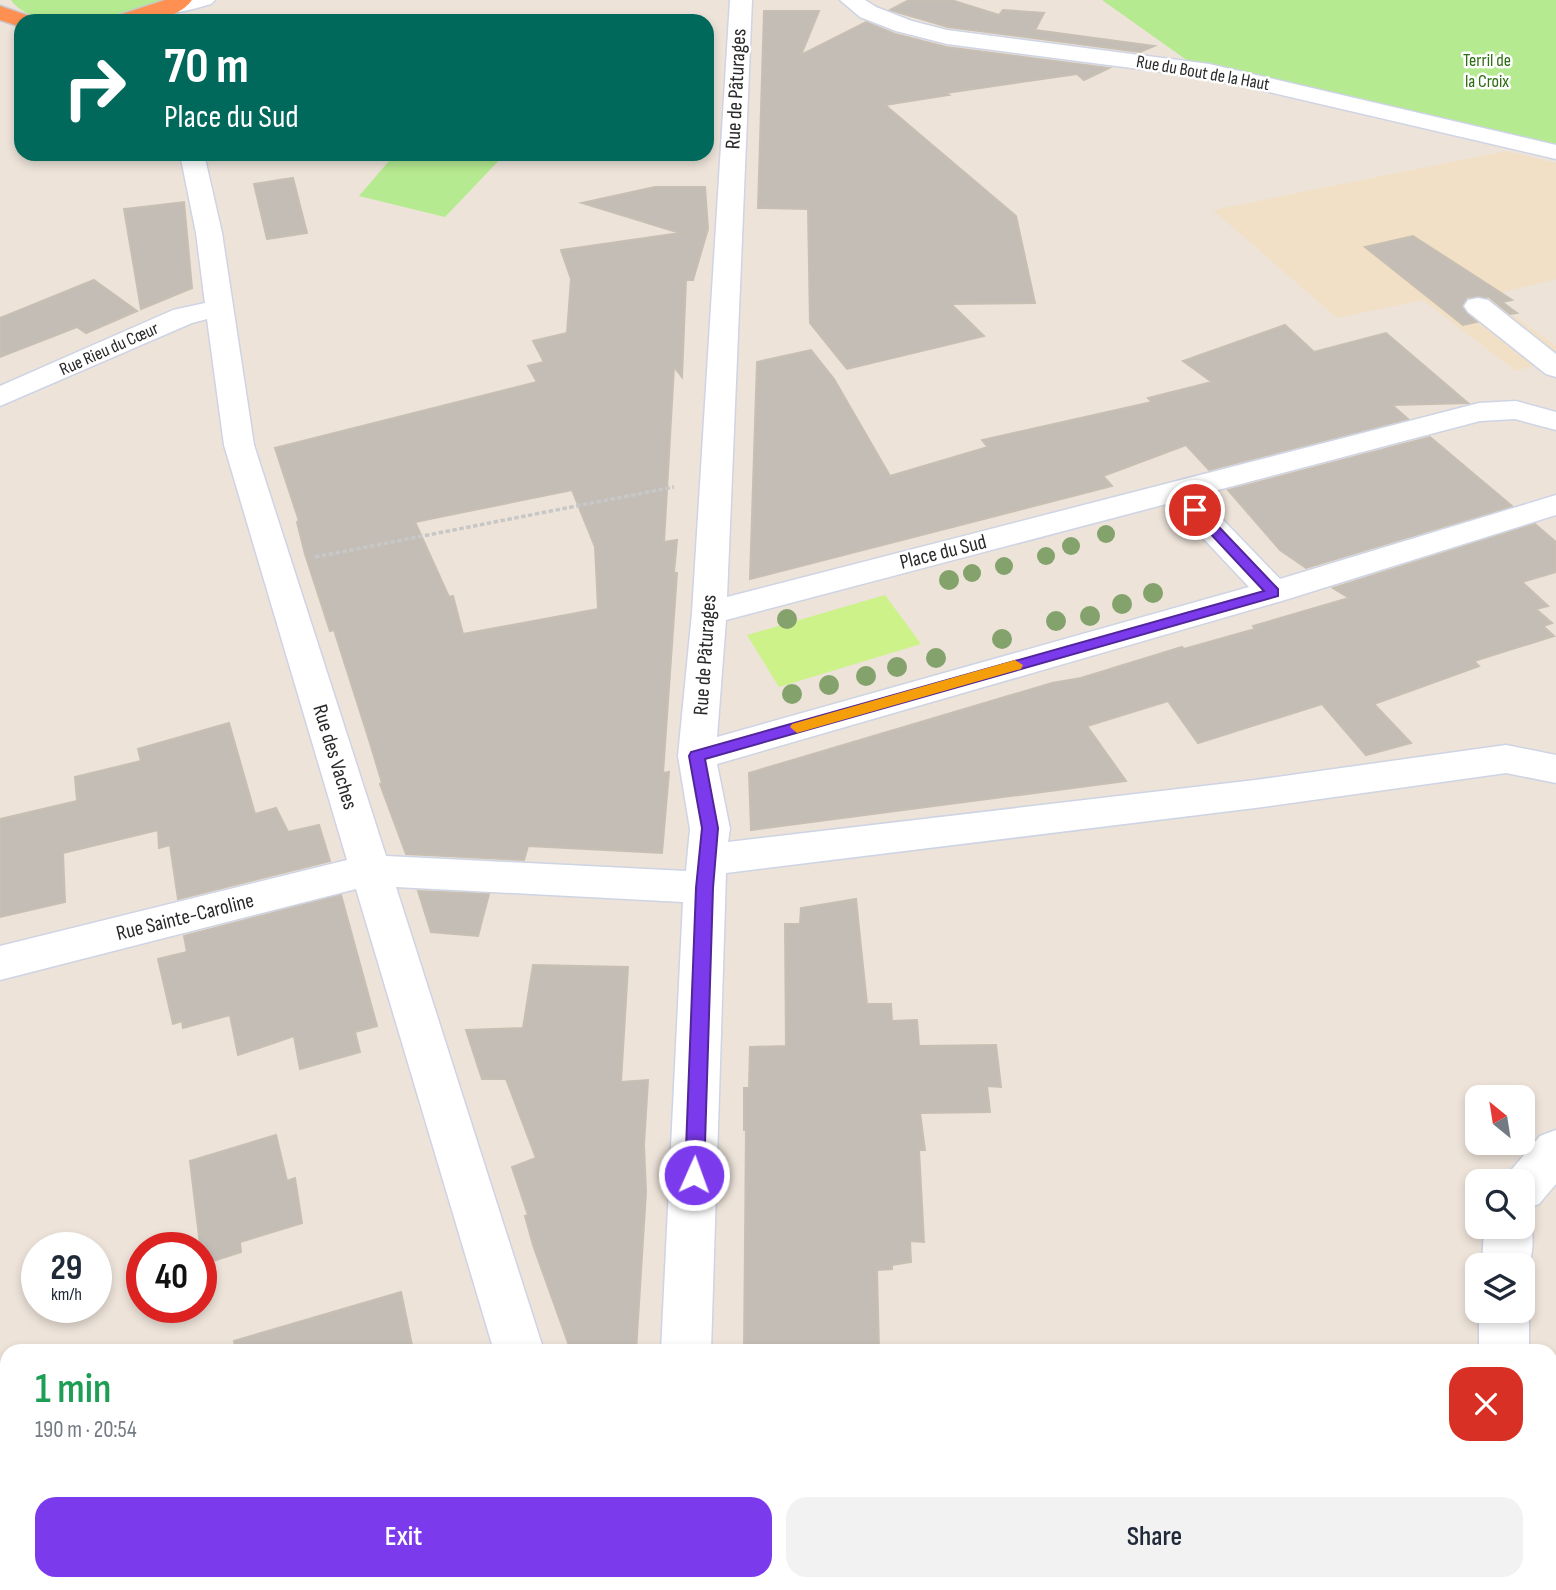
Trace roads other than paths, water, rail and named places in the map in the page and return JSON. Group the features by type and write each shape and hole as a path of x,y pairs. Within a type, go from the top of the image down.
{"highway":[{"path":"153,14 175,3"}],"street":[{"path":"175,3 204,0"},
{"name":"Rue de Pâturages","path":"686,1344 705,874 710,828 697,756 709,612 741,0"},
{"name":"Rue du Bout de la Haut","path":"851,0 868,12 904,26 947,37 1209,71 1556,152"},
{"name":"Rue des Vaches","path":"194,161 209,233 239,445 517,1344"},
{"path":"1478,306 1556,368"},
{"name":"Rue Rieu du Cœur","path":"0,397 183,316 220,308"},
{"path":"1516,410 1538,402 1556,390"},
{"name":"Place du Sud","path":"709,612 1479,412 1516,410 1556,421"},
{"path":"1178,492 1273,592"},
{"path":"697,756 1273,592 1556,505"},
{"name":"Rue Sainte-Caroline","path":"0,963 370,870 705,874 1506,759 1556,769"},
{"path":"1535,1174 1556,1150"},
{"path":"1504,1323 1504,1344"}],"park label":[{"name":"Terril de la Croix","path":"1487,70"}]}
